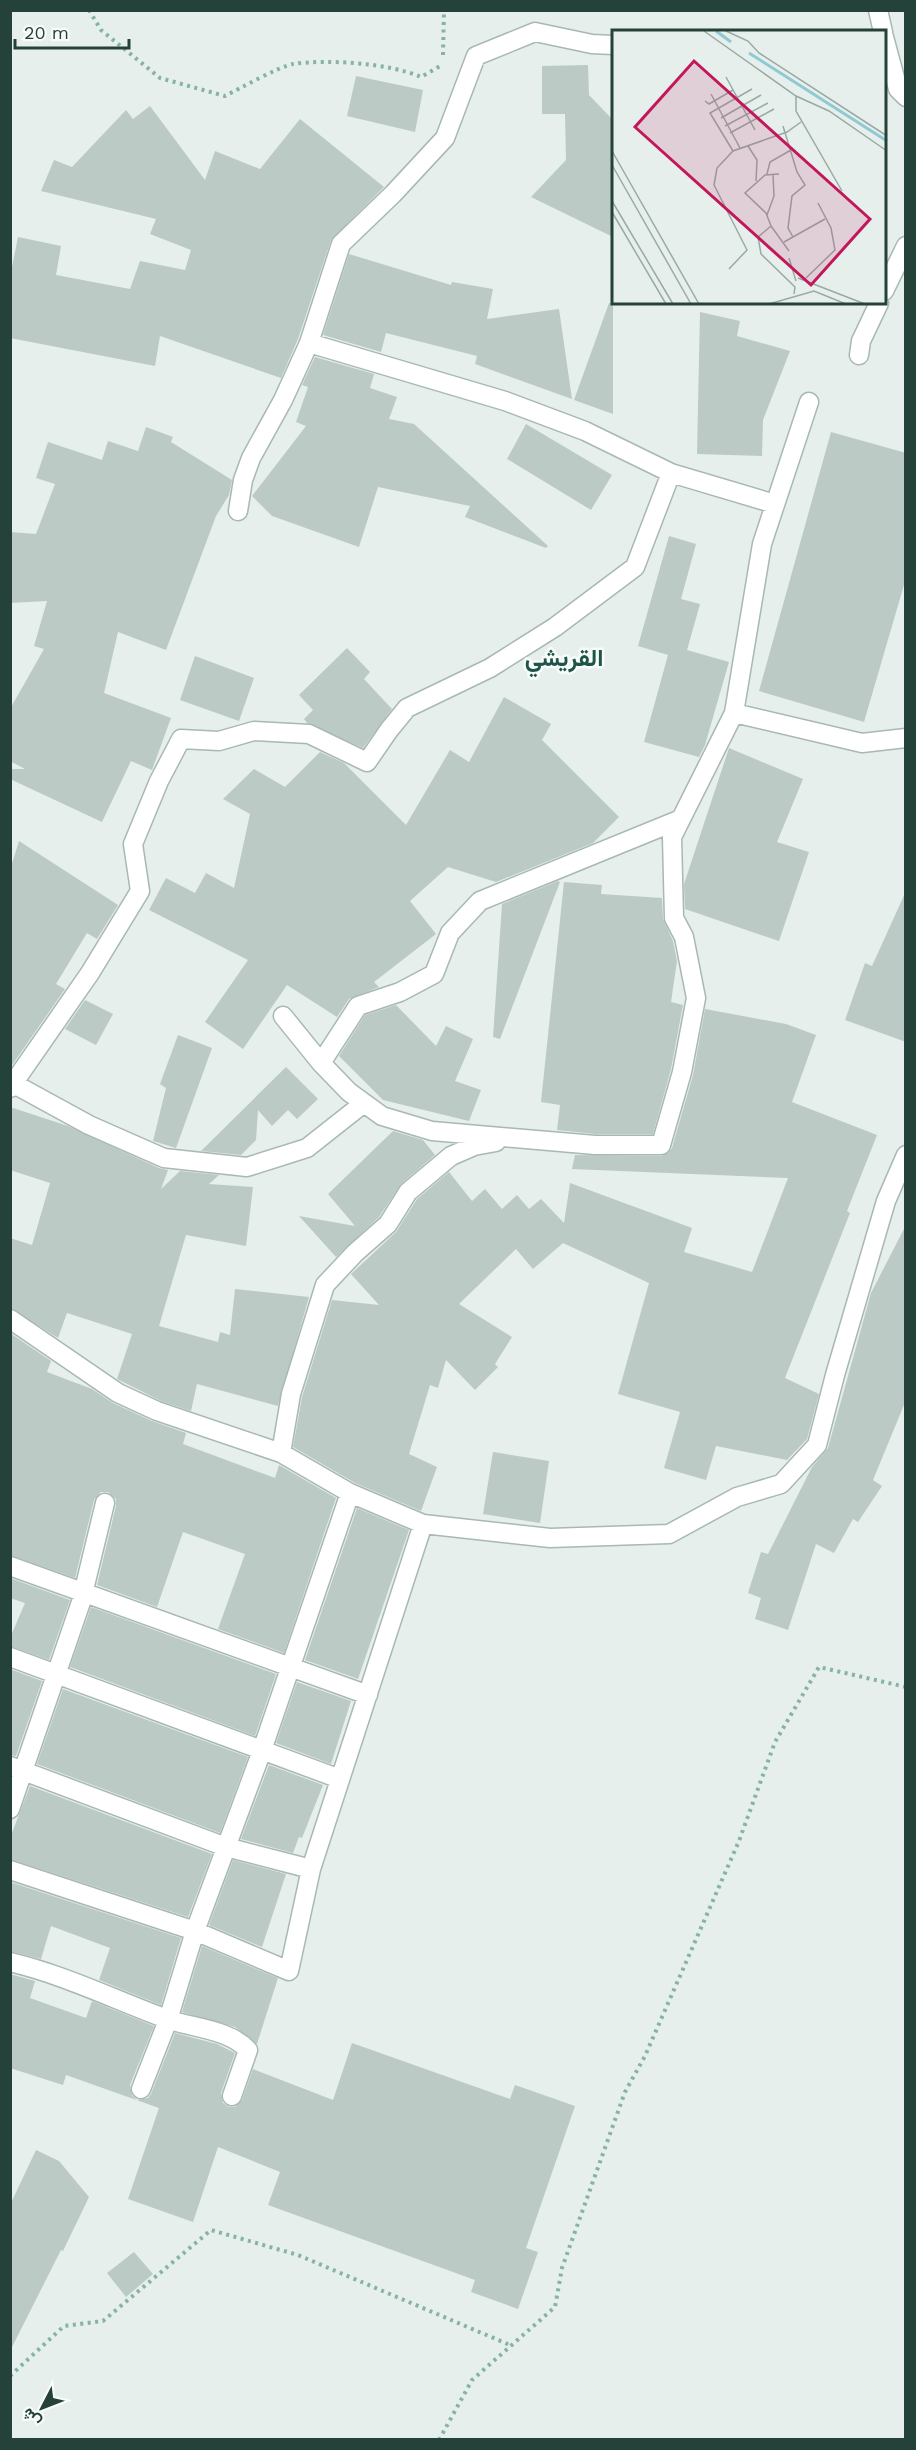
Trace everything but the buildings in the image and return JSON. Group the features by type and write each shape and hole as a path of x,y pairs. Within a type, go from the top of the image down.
{"street":[{"path":"878,10 883,30"},
{"path":"238,511 243,480 251,458 283,400 309,344 341,244 393,194 445,138 476,56 535,32 592,44 612,45"},
{"path":"886,42 896,91"},
{"path":"886,289 906,246"},
{"path":"858,355 861,341 879,304"},
{"path":"309,344 505,401 585,431 671,473 775,504"},
{"path":"283,1016 321,1063 349,1092 382,1116 432,1131 595,1145 661,1145 682,1072 696,998 684,937 674,918 672,837 734,713 762,544 809,402"},
{"path":"364,1103 307,1148 247,1167 164,1158 89,1125 12,1086 90,973 140,891 132,844 159,781 181,739 219,741 254,731 309,734 367,762 407,708 499,662 555,627 635,567 671,473"},
{"path":"734,713 862,743 906,738"},
{"path":"321,1063 358,1006 400,992 434,974 450,933 480,901 681,819"},
{"path":"280,1453 291,1394 325,1285 355,1253 388,1224 408,1192 451,1156 474,1146 521,1137"},
{"path":"10,1320 118,1393 157,1411 280,1453 350,1492 423,1524 550,1538 669,1534 737,1497 781,1484 817,1445 886,1201 906,1155"},
{"path":"141,2090 168,2020 195,1931 262,1750 350,1492"},
{"path":"10,1809 17,1768 56,1673 84,1591 105,1503"},
{"path":"10,1870 195,1931 289,1971 311,1869 423,1524"},
{"path":"10,1566 368,1695"},
{"path":"10,1657 340,1779"},
{"path":"17,1768 225,1847 311,1869"},
{"path":"10,1962 39,1968 168,2020 233,2038 248,2050 232,2096"}],"path":[{"path":"89,10 101,30 160,78 225,96 291,64 349,63 406,71 422,77 443,64 444,10"},
{"path":"439,2439 472,2380 555,2307 562,2268 626,2092 645,2056 739,1840 775,1742 819,1667 906,1687"},
{"path":"10,2376 64,2326 103,2321 211,2230 298,2255 510,2345"}],"district":[{"name":"القريشي","path":"564,658"}]}
